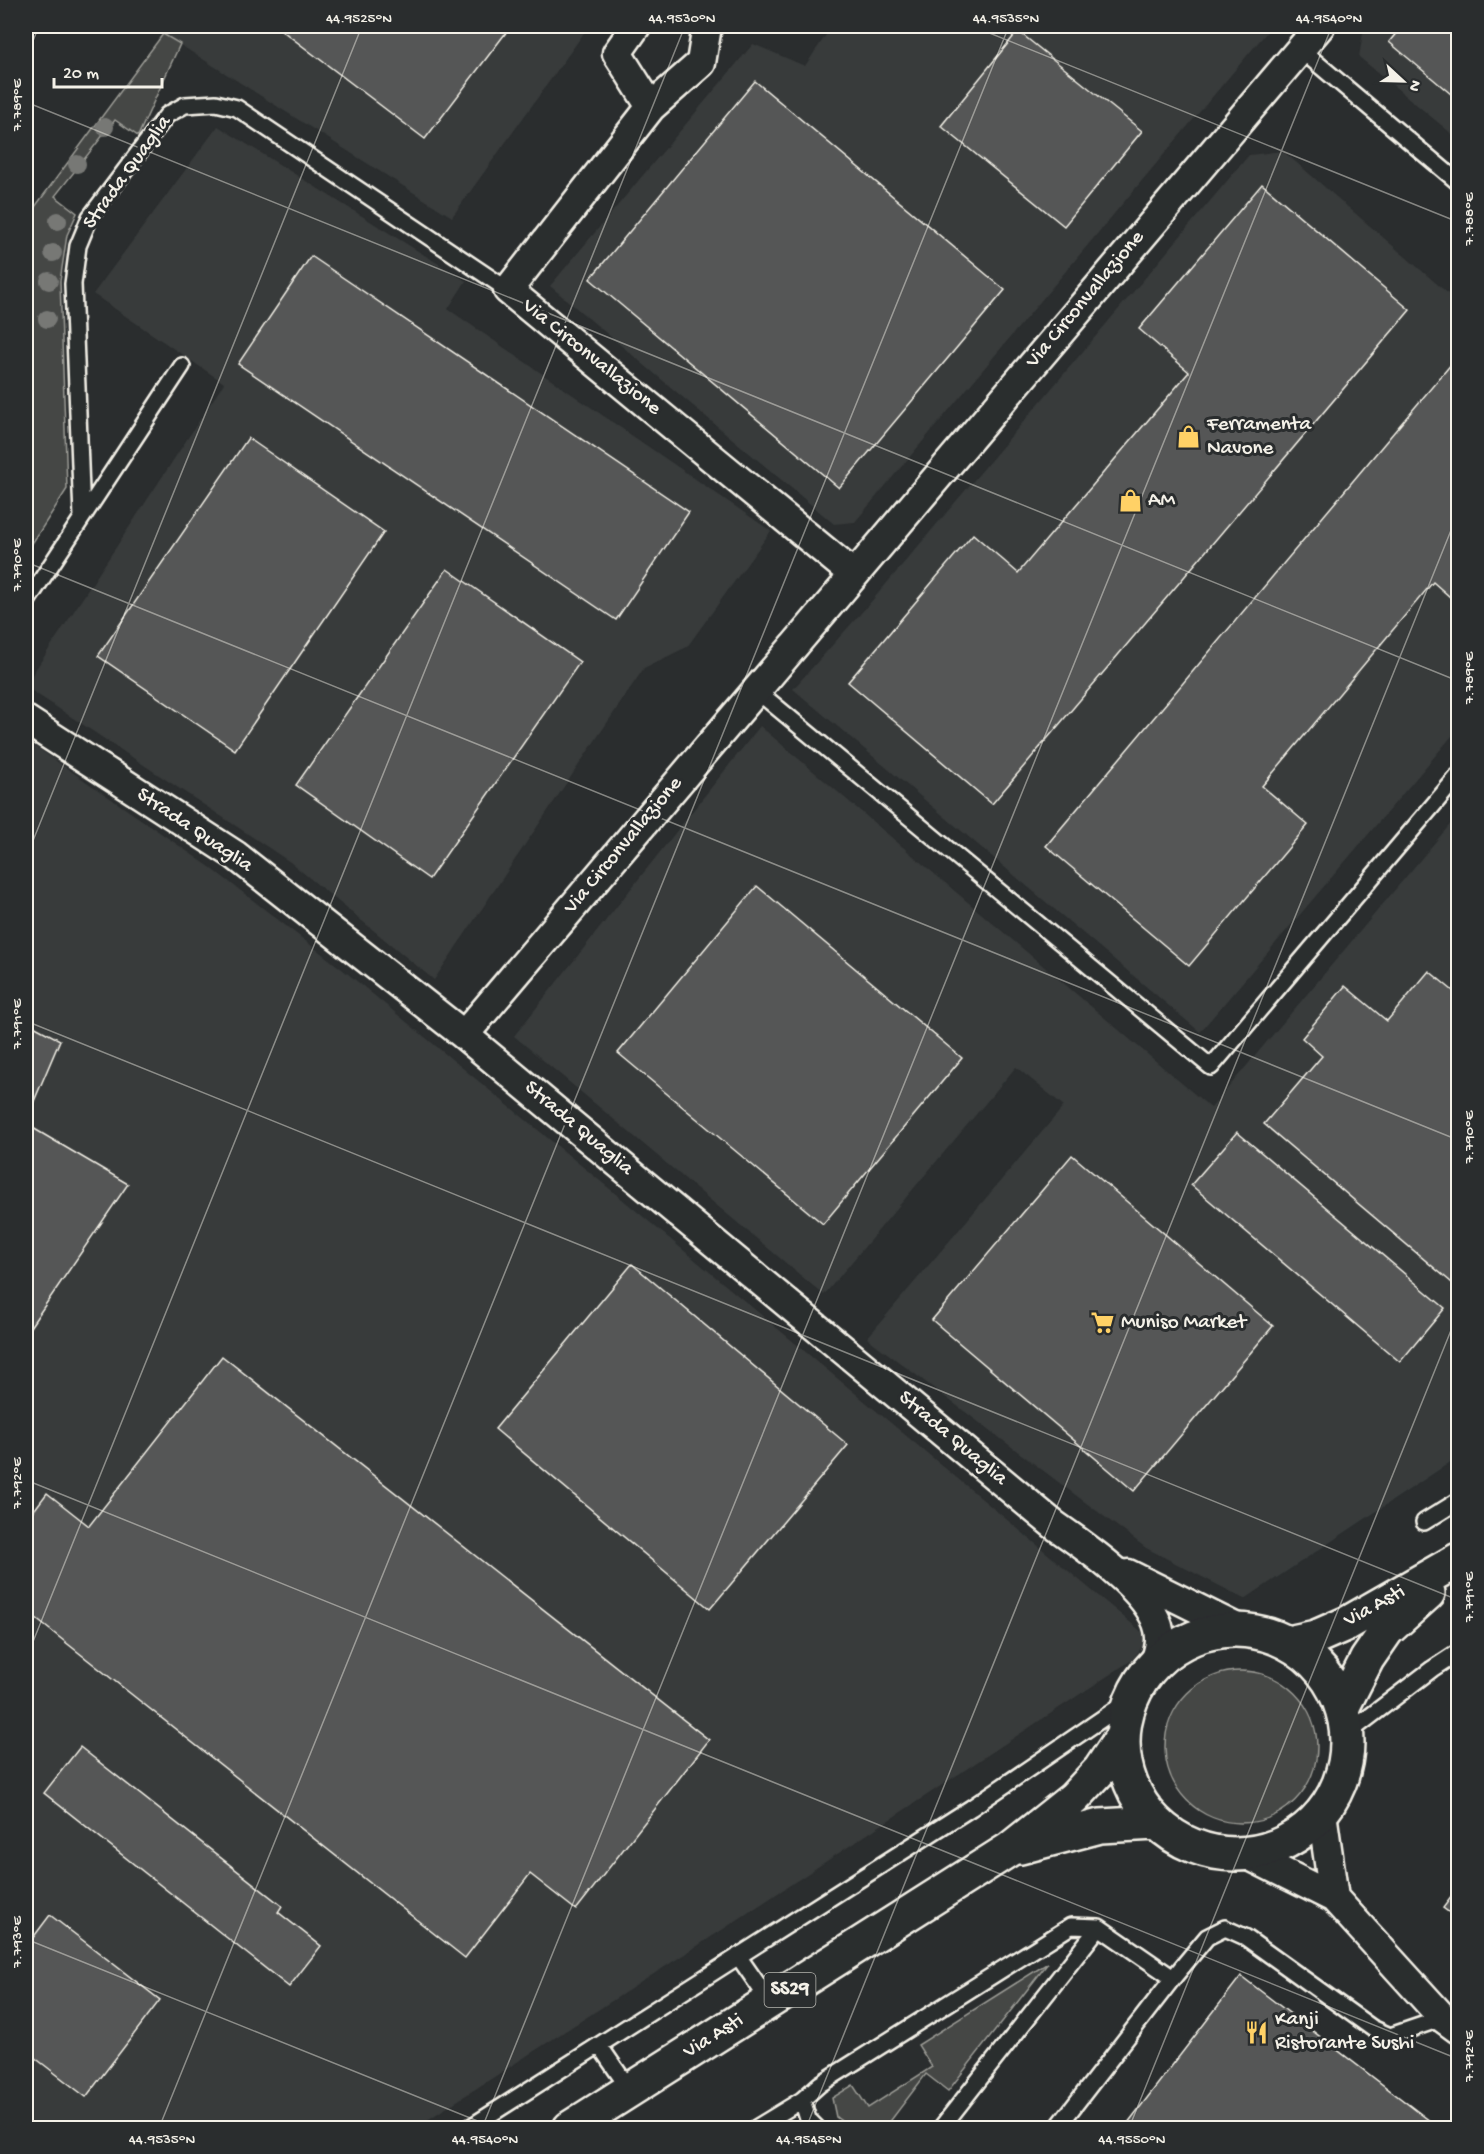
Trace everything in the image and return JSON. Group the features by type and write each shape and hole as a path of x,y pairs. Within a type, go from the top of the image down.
{"main road":[{"name":"Via Asti","path":"1288,1643 1316,1637 1348,1623 1458,1562"},
{"name":"Via Asti","path":"1344,1721 1367,1659 1387,1630 1458,1562"},
{"path":"1241,1630 1265,1634 1288,1643 1311,1659 1330,1682 1344,1721 1346,1762 1337,1789 1322,1813 1301,1834 1275,1848 1246,1854 1213,1853 1182,1842 1156,1822 1136,1798 1125,1768 1122,1737 1131,1699 1155,1663 1180,1644 1210,1633 1241,1630"},
{"name":"Via Asti","path":"570,2128 1010,1849 1074,1798 1101,1770 1122,1737"},
{"name":"Via Asti","path":"1010,1849 1100,1826 1156,1822"}],"street":[{"path":"636,26 617,54 651,107"},
{"name":"Via Circonvallazione","path":"706,26 701,63 651,107 508,290 853,574"},
{"name":"Via Circonvallazione","path":"464,1035 1320,26"},
{"name":"Strada Quaglia","path":"26,720 235,855 464,1035 1053,1524 1110,1565 1241,1630"},
{"name":"Strada Quaglia","path":"1110,1565 1143,1599 1155,1620 1161,1639 1155,1663"},
{"path":"1322,1813 1334,1898"},
{"path":"1246,1854 1334,1898 1451,2023"}],"lane":[{"path":"1300,49 1458,182"},
{"name":"Strada Quaglia","path":"82,517 72,284 78,246 90,217 167,114 184,105 216,103 237,108 508,290"},
{"path":"26,603 182,366"},
{"path":"756,690 1211,1067 1458,776"},
{"path":"1424,1522 1458,1501"},
{"path":"1344,1721 1458,1652"},
{"path":"479,2126 599,2045 970,1808 1131,1699"},
{"path":"756,2128 802,2100 820,2084 1071,1926 1099,1927 1173,1978"},
{"path":"941,2128 1099,1927"},
{"path":"1057,2128 1207,1937 1225,1928 1245,1937 1372,2028 1390,2036 1451,2023"},
{"path":"738,1956 770,2002"},
{"path":"599,2045 630,2090"},
{"path":"802,2100 808,2119 817,2128"}],"shaded area":[{"path":"169,26 589,26 452,217 163,34"},
{"path":"814,26 1272,26 855,522 834,524 550,286 753,44 805,66 826,35"},
{"path":"1364,26 1458,26 1458,139 1359,57"},
{"path":"163,34 180,44 138,136 115,120 55,196 77,213 67,235 60,281 67,489 26,553 26,219"},
{"path":"218,126 466,281 448,309 771,531 687,647 644,668 434,980 290,862 26,687 224,383 93,294"},
{"path":"1283,151 1458,302 1458,729 1200,1032 793,689 870,603 1249,155"},
{"path":"760,726 1211,1108 1458,815 1458,1457 1245,1599 1146,1548 867,1338 1064,1106 1016,1067 824,1295 514,1036"},
{"path":"26,740 210,867 347,973 1149,1638 1132,1660 722,1930 415,2128 26,2128"},
{"path":"1241,1671 1256,1672 1270,1677 1295,1693 1311,1718 1316,1732 1316,1762 1311,1776 1295,1801 1270,1817 1256,1822 1241,1823 1226,1822 1212,1817 1187,1801 1171,1776 1166,1762 1165,1747 1166,1732 1171,1718 1187,1693 1212,1677 1226,1672"},
{"path":"1048,1963 948,2091 926,2074 885,2128 851,2128 836,2117 832,2098 853,2085 868,2108 932,2067 918,2045"}],"building":[{"path":"276,26 511,26 425,139"},
{"path":"1402,26 1458,26 1458,100 1389,42"},
{"path":"1018,31 1142,131 1064,226 941,126"},
{"path":"755,81 1005,290 839,488 590,279"},
{"path":"1262,184 1410,310 992,804 848,682 973,534 1018,573 1189,372 1139,329"},
{"path":"311,256 689,512 616,620 238,364"},
{"path":"1458,356 1458,604 1433,582 1262,786 1308,825 1189,966 1046,846"},
{"path":"248,438 384,532 235,750 98,656"},
{"path":"447,569 580,662 429,879 296,785"},
{"path":"757,886 962,1058 823,1224 618,1053"},
{"path":"1429,971 1458,995 1458,1288 1264,1124 1322,1056 1302,1038 1345,986 1387,1021"},
{"path":"26,1022 60,1040 26,1120"},
{"path":"26,1124 128,1184 26,1333"},
{"path":"1237,1132 1445,1308 1400,1362 1191,1185"},
{"name":"Muniso Market","path":"1072,1155 1273,1326 1134,1491 932,1320"},
{"path":"632,1264 848,1445 710,1609 495,1429"},
{"path":"222,1356 709,1740 576,1910 530,1874 465,1958 26,1611 26,1521 47,1493 89,1526"},
{"path":"80,1747 282,1906 278,1912 321,1946 289,1987 44,1793"},
{"path":"1458,1888 1458,1919 1443,1908"},
{"path":"50,1915 160,2000 86,2097 26,2051 26,1947"},
{"path":"1241,1976 1439,2128 1124,2128"}],"place":[{"name":"Ferramenta Navone","path":"1189,437"},
{"name":"AM","path":"1130,501"},
{"name":"Muniso Market","path":"1103,1323"},
{"name":"Kanji Ristorante Sushi","path":"1257,2032"}]}
